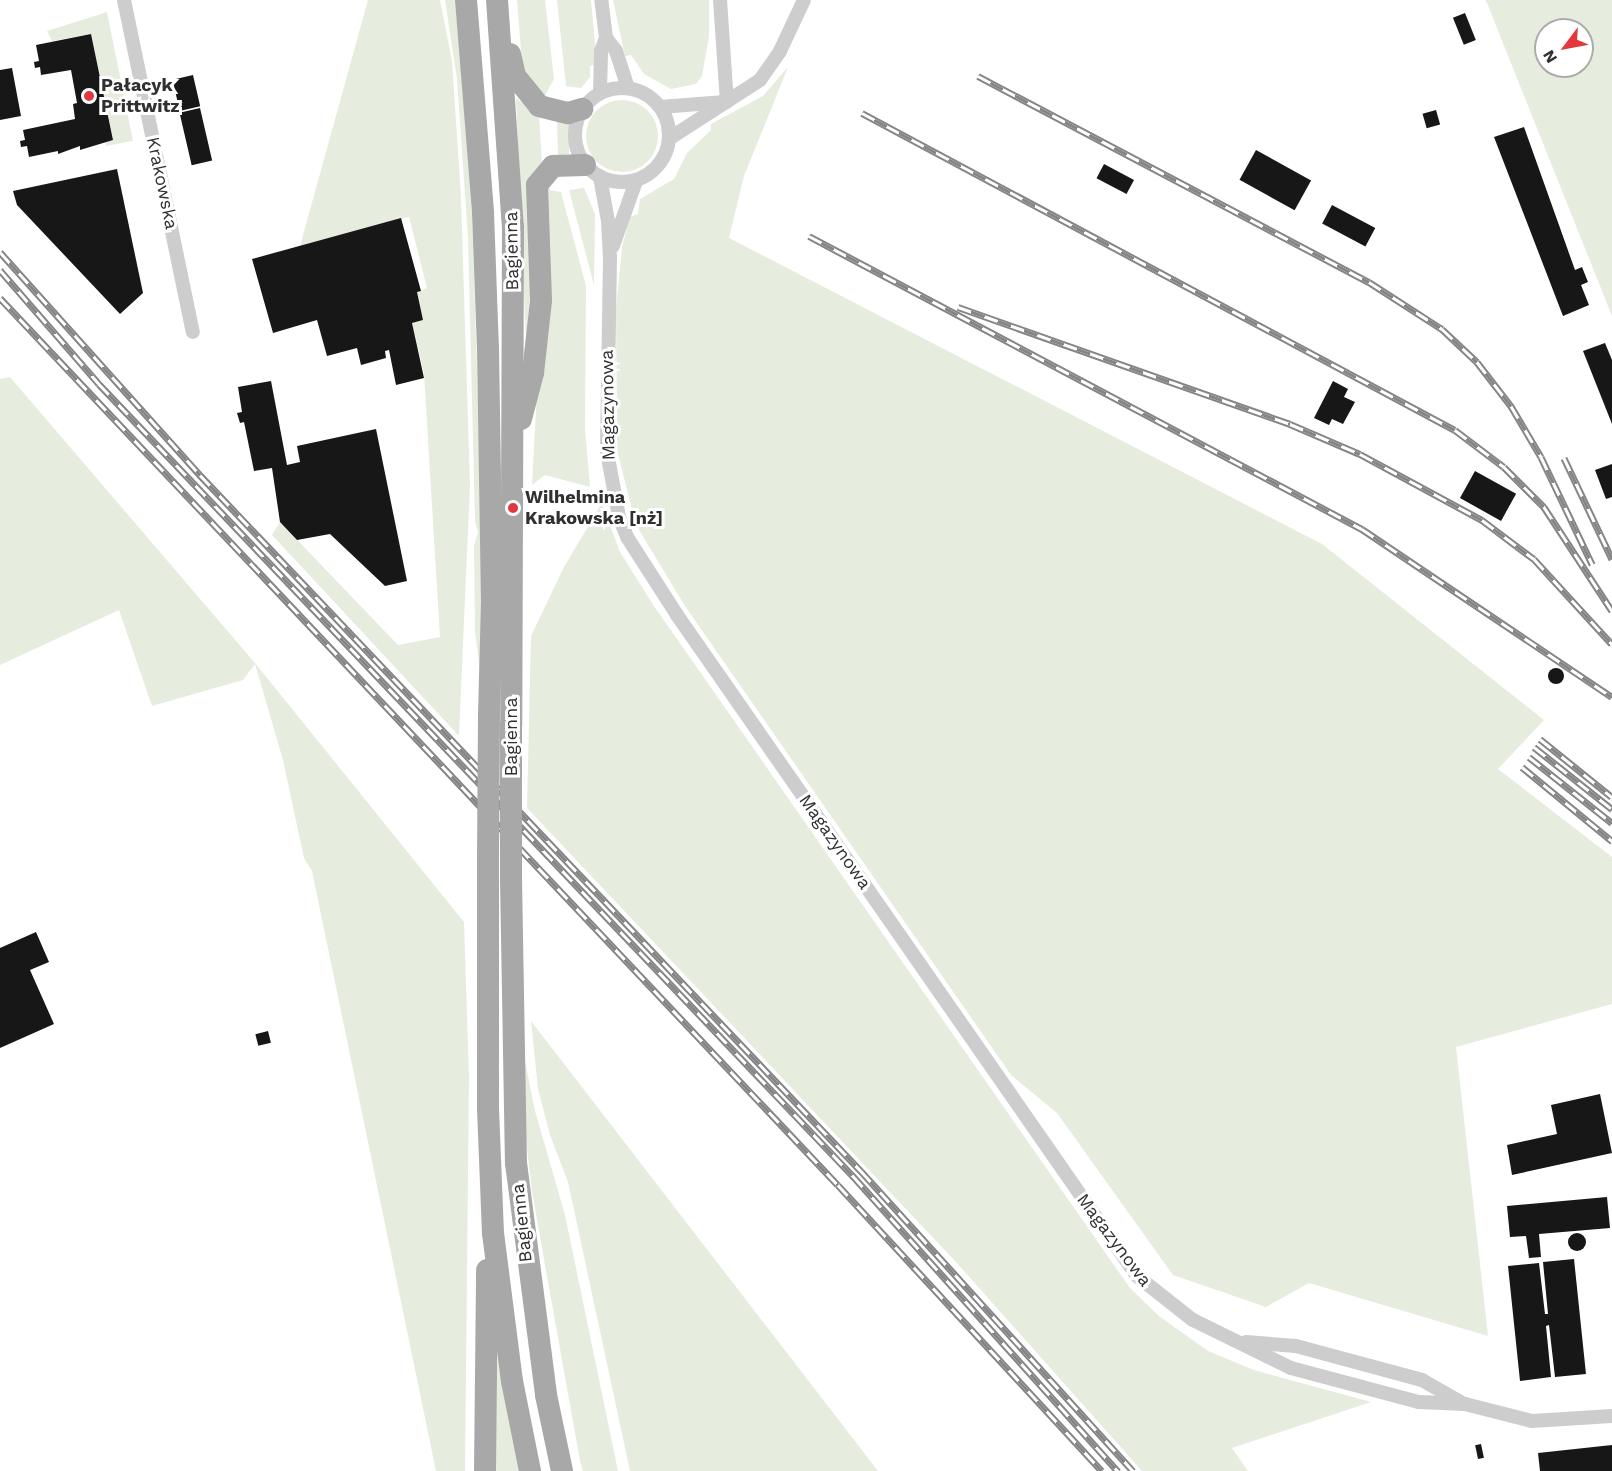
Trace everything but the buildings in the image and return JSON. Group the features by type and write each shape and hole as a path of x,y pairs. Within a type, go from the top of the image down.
{"main road":[{"name":"Bagienna","path":"466,0 483,213 488,349 488,1110 493,1233 512,1381 530,1471"},
{"name":"Bagienna","path":"498,3 513,227 514,437 510,970 516,1163 546,1395 562,1471"},
{"path":"498,3 515,76 523,89 551,111 582,109"},
{"path":"514,437 529,393 541,300 537,185 554,166 592,171"},
{"path":"485,1471 486,1280 493,1233"},
{"path":"546,1395 573,1471"}],"street":[{"name":"Krakowska","path":"124,0 193,332"},
{"path":"600,93 606,38 601,0"},
{"path":"720,0 727,102"},
{"path":"670,138 747,90 768,70 804,0"},
{"path":"606,38 616,51 628,88"},
{"path":"628,88 646,94 660,106 668,122 670,138 663,160 636,181 624,183 592,171 575,132 582,109 600,93 628,88"},
{"path":"660,106 727,102"},
{"name":"Magazynowa","path":"592,171 609,221 607,452 619,517 636,554 1137,1276 1183,1314 1291,1368 1419,1402 1464,1404 1513,1417 1544,1422 1612,1416"},
{"name":"Magazynowa","path":"610,256 636,181"},
{"name":"Magazynowa","path":"1241,1342 1296,1347 1422,1380 1464,1404"}],"shaded area":[{"path":"368,0 440,0 452,61 461,197 470,485 459,736 272,535 280,522 398,645 440,637 424,374 412,323 423,320 417,292 427,288 409,217 300,246"},
{"path":"445,0 455,0 471,182 481,494 481,677 475,632 474,546 478,532 475,522 468,238 457,79"},
{"path":"517,0 545,0 554,79 543,99 532,91 522,63"},
{"path":"557,0 591,0 597,64 590,66 590,77 581,88 566,86"},
{"path":"613,0 709,0 709,37 702,76 696,84 671,89 644,74 631,55 625,56"},
{"path":"1485,0 1612,0 1612,316 1487,3"},
{"path":"107,12 133,141 106,146 105,141 113,139 91,34 52,41 47,31"},
{"path":"788,67 744,176 729,238 1322,544 1544,720 1498,769 1612,857 1612,1004 1456,1047 1488,1336 1309,1283 1266,1307 1173,1275 1057,1113 1011,1075 685,606 636,525 617,450 616,310 622,247 630,217 638,214 640,199 674,179 687,153 711,130 711,124 763,96"},
{"path":"516,98 539,115 542,164 526,340"},
{"path":"629,100 648,110 656,122 658,136 656,150 648,162 636,170 615,172 596,162 588,150 586,129 596,110 608,102"},
{"path":"557,119 569,121 569,154 558,155"},
{"path":"548,184 550,190 561,192 586,286 585,429 590,487 545,475 532,485"},
{"path":"584,188 595,214 594,285 569,190"},
{"path":"10,377 255,663 464,922 469,1077 465,1471 436,1471 312,871 304,858 283,760 255,664 243,680 152,706 119,610 0,665 0,379"},
{"path":"602,503 620,552 654,606 1130,1288 1159,1316 1208,1351 1254,1370 1371,1402 1232,1448 1248,1471 1142,1471 955,1261 527,808 531,636 564,567"},
{"path":"531,1021 878,1471 630,1471 568,1182 550,1135 538,1089"},
{"path":"525,1061 535,1111 565,1215 618,1471 583,1471 580,1461 532,1192 523,1113 521,1062"},
{"path":"498,1353 520,1471 494,1471"}],"railway":[{"path":"978,76 1369,282 1442,329 1477,362 1511,406 1541,457 1592,564"},
{"path":"862,113 1455,430 1504,467 1544,507 1612,611"},
{"path":"809,236 1362,529 1612,697"},
{"path":"0,252 200,475 861,1171 1133,1471"},
{"path":"0,270 99,384 853,1176 1118,1471"},
{"path":"0,298 838,1185 1102,1471"},
{"path":"958,307 1290,424 1360,454 1482,520 1534,559 1612,644"},
{"path":"1564,458 1612,559"},
{"path":"1540,739 1612,797"},
{"path":"1534,747 1612,809"},
{"path":"1529,757 1612,823"},
{"path":"1522,767 1612,841"}],"place":[{"name":"Pałacyk Prittwitz","path":"89,96"},
{"name":"Wilhelmina Krakowska [nż]","path":"513,508"}]}
